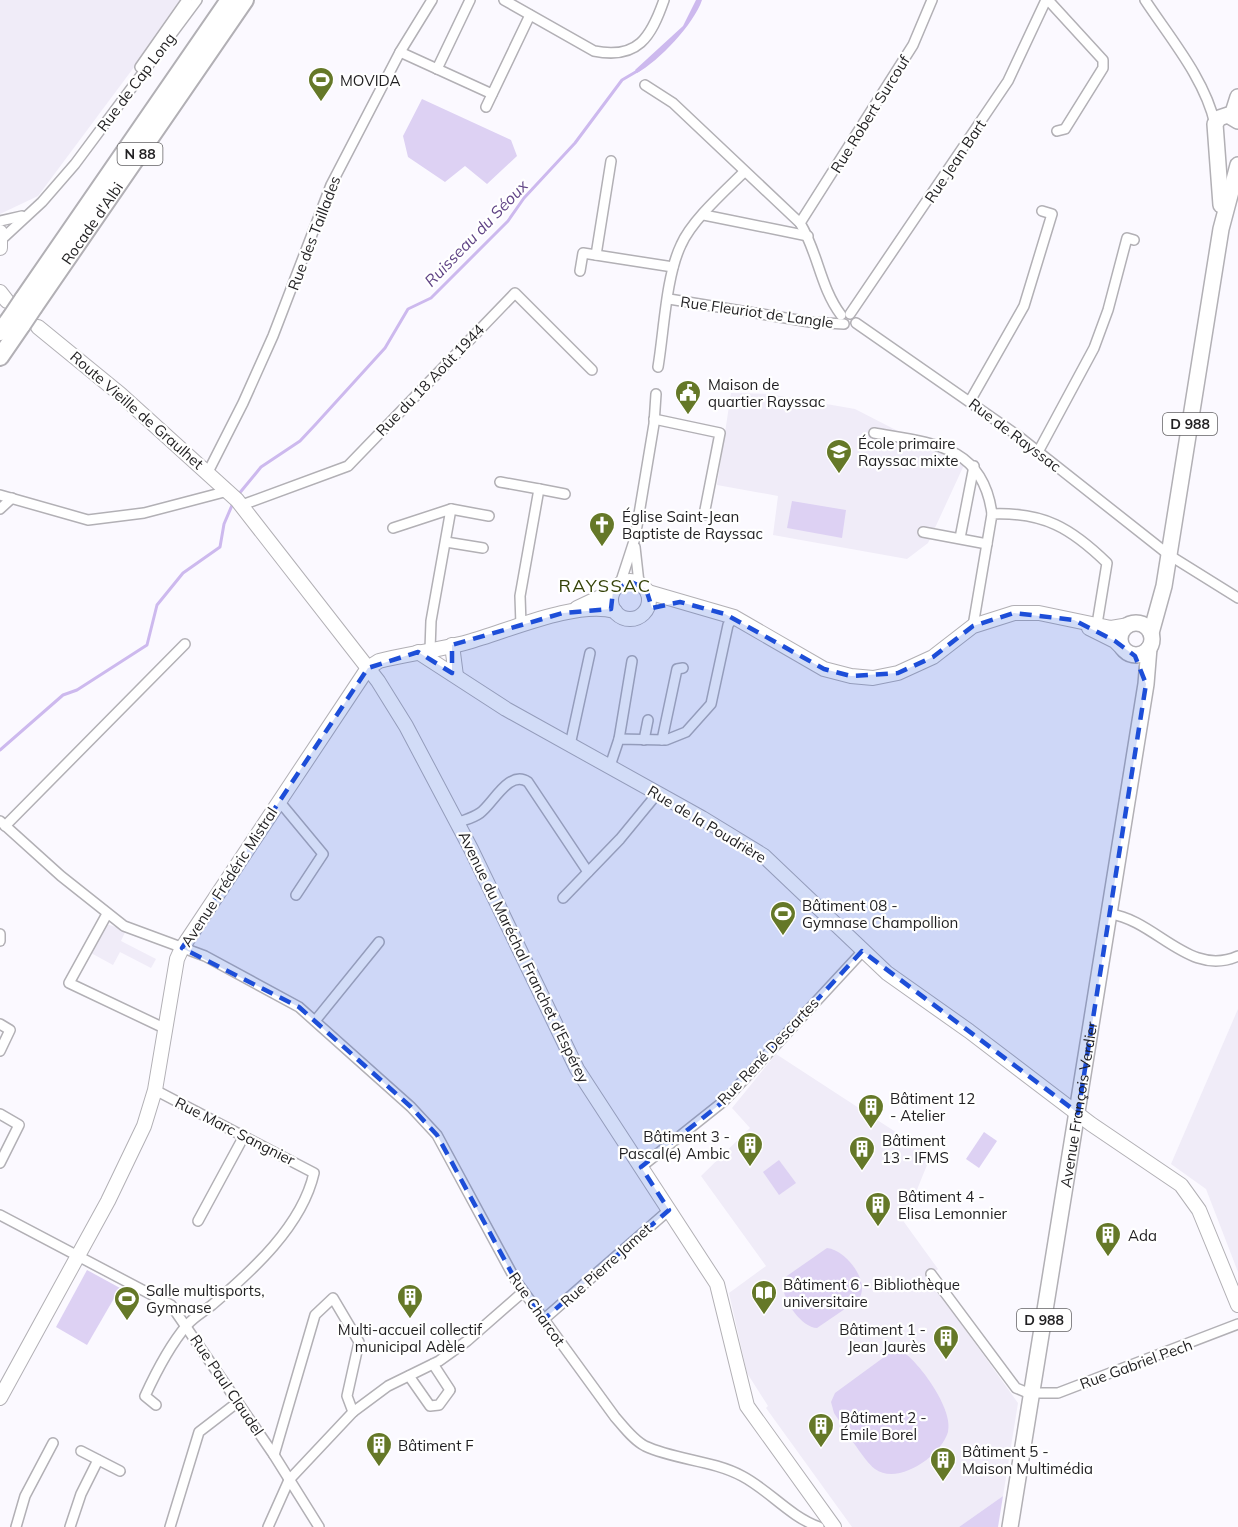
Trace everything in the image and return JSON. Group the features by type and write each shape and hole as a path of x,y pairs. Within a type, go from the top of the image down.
{"highway":[{"name":"Rocade d'Albi","path":"0,332 15,307 229,0"},
{"name":"Rocade d'Albi","path":"0,357 15,307 245,0"}],"main road":[{"path":"1228,119 1238,97"},
{"name":"Avenue François Verdier","path":"1010,1527 1146,684 1145,630 1164,586 1231,167 1228,119"},
{"path":"1129,652 1145,630"},
{"path":"1145,630 1121,632 1146,684"}],"street":[{"name":"Rue de Cap Long","path":"0,240 42,202 75,164 164,45 189,0"},
{"name":"Rue de Cap Long","path":"75,164 189,0"},
{"name":"Rue des Taillades","path":"208,472 273,336 308,252 331,185 400,52 432,0"},
{"path":"437,69 470,0"},
{"path":"504,0 594,51 608,54 633,49 642,42 653,30 664,0"},
{"name":"Rue Robert Surcouf","path":"800,223 909,51 932,0"},
{"name":"Rue Jean Bart","path":"845,318 1008,81 1047,0 1103,60 1103,68 1065,129 1057,131"},
{"path":"1145,0 1199,83 1228,119"},
{"path":"486,107 530,15"},
{"path":"400,52 492,94"},
{"path":"645,86 673,103 800,223 808,236 828,298 845,318"},
{"path":"596,255 611,161"},
{"path":"658,367 674,267 681,244 744,172"},
{"path":"970,401 1024,306 1052,214 1042,211"},
{"path":"704,215 808,236"},
{"path":"0,221 25,216"},
{"path":"1038,452 1094,348 1108,310 1127,238 1134,240"},
{"path":"580,271 583,253 674,267"},
{"name":"Rue du 18 Août 1944","path":"235,498 348,466 515,293 592,370"},
{"name":"Rue Fleuriot de Langle","path":"669,299 810,322 845,318"},
{"name":"Route Vieille de Graulhet","path":"15,307 120,394 235,498"},
{"name":"Rue de Rayssac","path":"845,318 856,323 970,401 1169,555 1238,598"},
{"path":"615,611 612,602 635,538 656,394"},
{"path":"654,419 720,433 704,515"},
{"path":"874,433 912,439 948,450 974,466 987,487 992,514 974,626"},
{"path":"960,538 974,466"},
{"path":"500,482 565,494"},
{"path":"521,625 520,596 539,489"},
{"path":"0,495 88,520 235,498"},
{"path":"0,509 12,498"},
{"name":"Avenue du Maréchal Franchet d'Espérey","path":"235,498 368,668 406,726 457,823 577,1069 717,1284 747,1406 827,1526"},
{"path":"424,651 451,509"},
{"path":"393,528 451,509 489,516"},
{"path":"992,514 1022,514 1057,523 1082,539 1107,563 1097,624"},
{"path":"923,532 987,544"},
{"path":"635,538 646,610"},
{"path":"446,542 483,548"},
{"path":"368,668 379,661 452,645 566,612 629,581 680,602 734,617 824,669 851,676 873,678 898,673 933,657 974,626 1014,613 1040,613 1111,628 1145,630"},
{"path":"566,612 607,609 632,619 646,610 680,602"},
{"path":"619,739 662,740 686,732 711,704 728,625 734,617"},
{"path":"1074,620 1115,641 1129,652"},
{"path":"3,823 185,644"},
{"path":"452,645 456,676"},
{"name":"Rue de la Poudrière","path":"424,651 456,676 506,709 610,766 764,856 887,973 1078,1113 1181,1185 1190,1196 1238,1305"},
{"path":"570,745 591,653"},
{"path":"610,766 619,739 632,661"},
{"name":"Avenue Frédéric Mistral","path":"0,1398 131,1156 155,1090 177,959 182,948 368,668"},
{"path":"662,740 677,669 683,668"},
{"path":"644,740 648,720"},
{"path":"457,823 479,814 508,784 516,779 523,779 528,782 588,872"},
{"path":"563,898 641,816 657,794"},
{"path":"279,801 322,854 296,895"},
{"name":"Rue Charcot","path":"3,823 107,914 124,926 182,948 256,982 299,1007 437,1135 523,1292 615,1417 643,1445 673,1456 719,1466 742,1476 805,1522 827,1526"},
{"path":"107,914 69,983 166,1029"},
{"path":"1110,914 1121,915 1197,959 1220,962 1238,956"},
{"path":"0,934 0,941"},
{"path":"315,1021 380,942"},
{"name":"Rue René Descartes","path":"641,1167 724,1101 862,951"},
{"path":"0,1024 10,1030 0,1051"},
{"name":"Rue Marc Sangnier","path":"155,1090 314,1173 311,1185 283,1235 212,1305 187,1324"},
{"path":"0,1114 19,1125 0,1162"},
{"path":"198,1221 244,1136"},
{"name":"Rue Pierre Jamet","path":"543,1320 669,1210"},
{"name":"Rue Paul Claudel","path":"0,1215 171,1305 187,1324 319,1527"},
{"path":"931,1274 1016,1388 1032,1392"},
{"path":"268,1527 289,1480 353,1412 388,1386 433,1364 467,1341 523,1292"},
{"path":"274,1455 315,1315 333,1298 359,1342 346,1396 353,1412"},
{"path":"156,1405 145,1396 187,1324"},
{"name":"Rue Gabriel Pech","path":"1032,1392 1058,1393 1238,1324"},
{"path":"409,1376 430,1406 439,1406 450,1390 433,1364"},
{"path":"170,1527 199,1432 238,1402"},
{"path":"16,1527 25,1496 52,1443"},
{"path":"81,1451 120,1472"},
{"path":"70,1527 86,1480 98,1460"}],"highlighted area":[{"path":"629,581 646,589 652,608 680,602 725,614 824,669 851,676 898,673 933,657 973,626 1014,613 1074,620 1115,641 1135,656 1146,684 1078,1113 862,951 724,1101 641,1167 669,1210 543,1320 516,1281 437,1135 411,1107 299,1007 182,948 368,668 418,652 452,673 452,645 563,613 611,609 613,591"}],"shaded area":[{"path":"0,0 184,0 38,196 0,214"},
{"path":"696,0 702,0 684,30 655,60 637,73 635,70 683,26"},
{"path":"422,99 511,140 517,156 487,184 465,166 445,182 408,157 403,136"},
{"name":"École primaire Rayssac mixte","path":"731,393 769,394 855,409 964,465 928,543 907,559 773,535 778,496 717,485"},
{"path":"792,501 846,510 842,538 787,528"},
{"path":"106,924 126,930 121,941 156,959 151,968 120,952 113,965 91,953"},
{"path":"1238,1009 1238,1272 1206,1189 1171,1164"},
{"path":"776,1054 931,1155 904,1222 938,1269 928,1278 1018,1403 1003,1496 959,1527 852,1527 766,1408 768,1406 747,1373 729,1293 766,1266 701,1176 750,1128 732,1108"},
{"path":"984,1132 997,1141 979,1168 966,1159"},
{"path":"779,1160 796,1183 779,1195 763,1172"},
{"path":"827,1248 842,1255 855,1268 862,1285 861,1293 858,1300 817,1328 804,1322 792,1309 784,1293 783,1285 784,1278"},
{"path":"87,1270 120,1288 87,1345 56,1327"},
{"path":"902,1351 926,1376 941,1400 946,1412 948,1432 937,1450 918,1466 895,1474 884,1473 870,1465 834,1413 831,1402 835,1393 891,1352"},
{"path":"1003,1496 998,1527 959,1527"}],"waterway":[{"name":"Ruisseau du Séoux","path":"238,495 261,467 300,441 315,425 385,348 408,309 431,298 508,221 524,198 575,143 622,80 639,70"},
{"name":"Ruisseau du Séoux","path":"0,750 63,695 77,690 147,645 157,605 183,573 220,547 224,524 233,503"}],"place":[{"name":"MOVIDA","path":"321,103"},
{"name":"Maison de quartier Rayssac","path":"688,416"},
{"name":"École primaire Rayssac mixte","path":"839,475"},
{"name":"Église Saint-Jean Baptiste de Rayssac","path":"602,548"},
{"name":"Bâtiment 08 - Gymnase Champollion","path":"783,937"},
{"name":"Bâtiment 12 - Atelier","path":"871,1130"},
{"name":"Bâtiment 3 - Pascal(e) Ambic","path":"750,1168"},
{"name":"Bâtiment 13 - IFMS","path":"862,1172"},
{"name":"Bâtiment 4 - Elisa Lemonnier","path":"878,1228"},
{"name":"Ada","path":"1108,1258"},
{"name":"Bâtiment 6 - Bibliothèque universitaire","path":"764,1316"},
{"name":"Multi-accueil collectif municipal Adèle","path":"410,1320"},
{"name":"Salle multisports, Gymnase","path":"127,1322"},
{"name":"Bâtiment 1 - Jean Jaurès","path":"946,1361"},
{"name":"Bâtiment 2 - Émile Borel","path":"821,1449"},
{"name":"Bâtiment F","path":"379,1468"},
{"name":"Bâtiment 5 - Maison Multimédia","path":"943,1483"}],"district":[{"name":"RAYSSAC","path":"605,585"}]}
